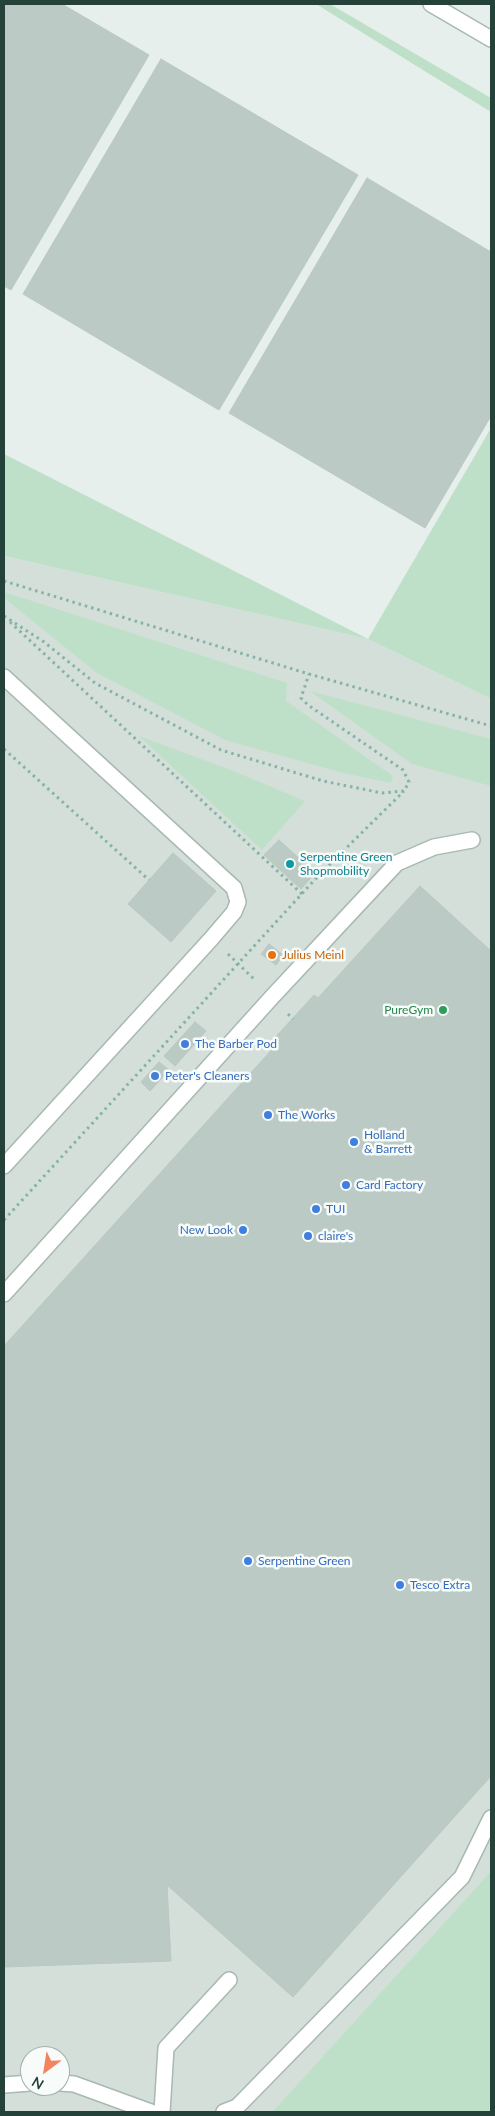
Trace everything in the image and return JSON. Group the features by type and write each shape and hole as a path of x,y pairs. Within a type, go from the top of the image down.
{"street":[{"path":"431,4 491,39"},
{"path":"4,677 234,888 238,902 234,912 211,939 4,1166"},
{"path":"4,1294 272,997 397,863 434,847 472,840"},
{"path":"224,2112 237,2108 462,1877 491,1818"},
{"path":"162,2112 166,2048 229,1980"},
{"path":"70,2083 151,2112"},
{"path":"4,2085 20,2084"}],"path":[{"path":"4,581 309,674 491,726"},
{"path":"4,616 44,642 95,682 220,750 323,781 382,793 404,791"},
{"path":"4,616 302,894"},
{"path":"4,1220 302,894 404,791 409,782 403,770 308,705 301,698 309,674"},
{"path":"4,749 149,880"},
{"path":"211,939 293,1019"}],"shaded area":[{"path":"4,556 368,639 491,699 491,1871 272,2112 4,2112"}],"green space":[{"path":"316,4 330,4 491,98 491,112"},
{"path":"491,428 491,699 368,639"},
{"path":"4,454 368,639 4,556"},
{"path":"4,592 287,683 286,701 393,776 391,783 343,773 225,740 97,673 4,598"},
{"path":"310,691 491,739 491,786 412,764"},
{"path":"139,736 231,770 305,801 262,850"},
{"path":"491,1871 491,2112 272,2112"}],"building":[{"path":"4,4 62,4 149,55 11,290 4,286"},
{"path":"161,59 358,175 219,410 23,294"},
{"path":"367,178 491,252 491,416 425,528 229,413"},
{"name":"Serpentine Green Shopmobility","path":"279,840 315,873 301,889 264,855"},
{"path":"173,853 216,891 171,942 128,904"},
{"name":"Serpentine Green","path":"420,886 491,951 491,1776 293,1997 167,1885 171,1961 4,1967 4,1346 276,1045 271,1042 314,995 318,998"},
{"name":"Julius Meinl","path":"269,944 283,955 276,965 261,954"},
{"name":"The Barber Pod","path":"195,1022 206,1031 175,1066 164,1056"},
{"name":"Peter's Cleaners","path":"159,1062 169,1070 150,1091 141,1082"}],"place":[{"name":"Serpentine Green Shopmobility","path":"290,864"},
{"name":"Julius Meinl","path":"272,955"},
{"name":"PureGym","path":"443,1010"},
{"name":"The Barber Pod","path":"185,1044"},
{"name":"Peter's Cleaners","path":"155,1076"},
{"name":"The Works","path":"268,1115"},
{"name":"Holland & Barrett","path":"354,1142"},
{"name":"Card Factory","path":"346,1185"},
{"name":"TUI","path":"316,1209"},
{"name":"New Look","path":"243,1230"},
{"name":"claire's","path":"308,1236"},
{"name":"Serpentine Green","path":"248,1561"},
{"name":"Tesco Extra","path":"400,1585"}]}
